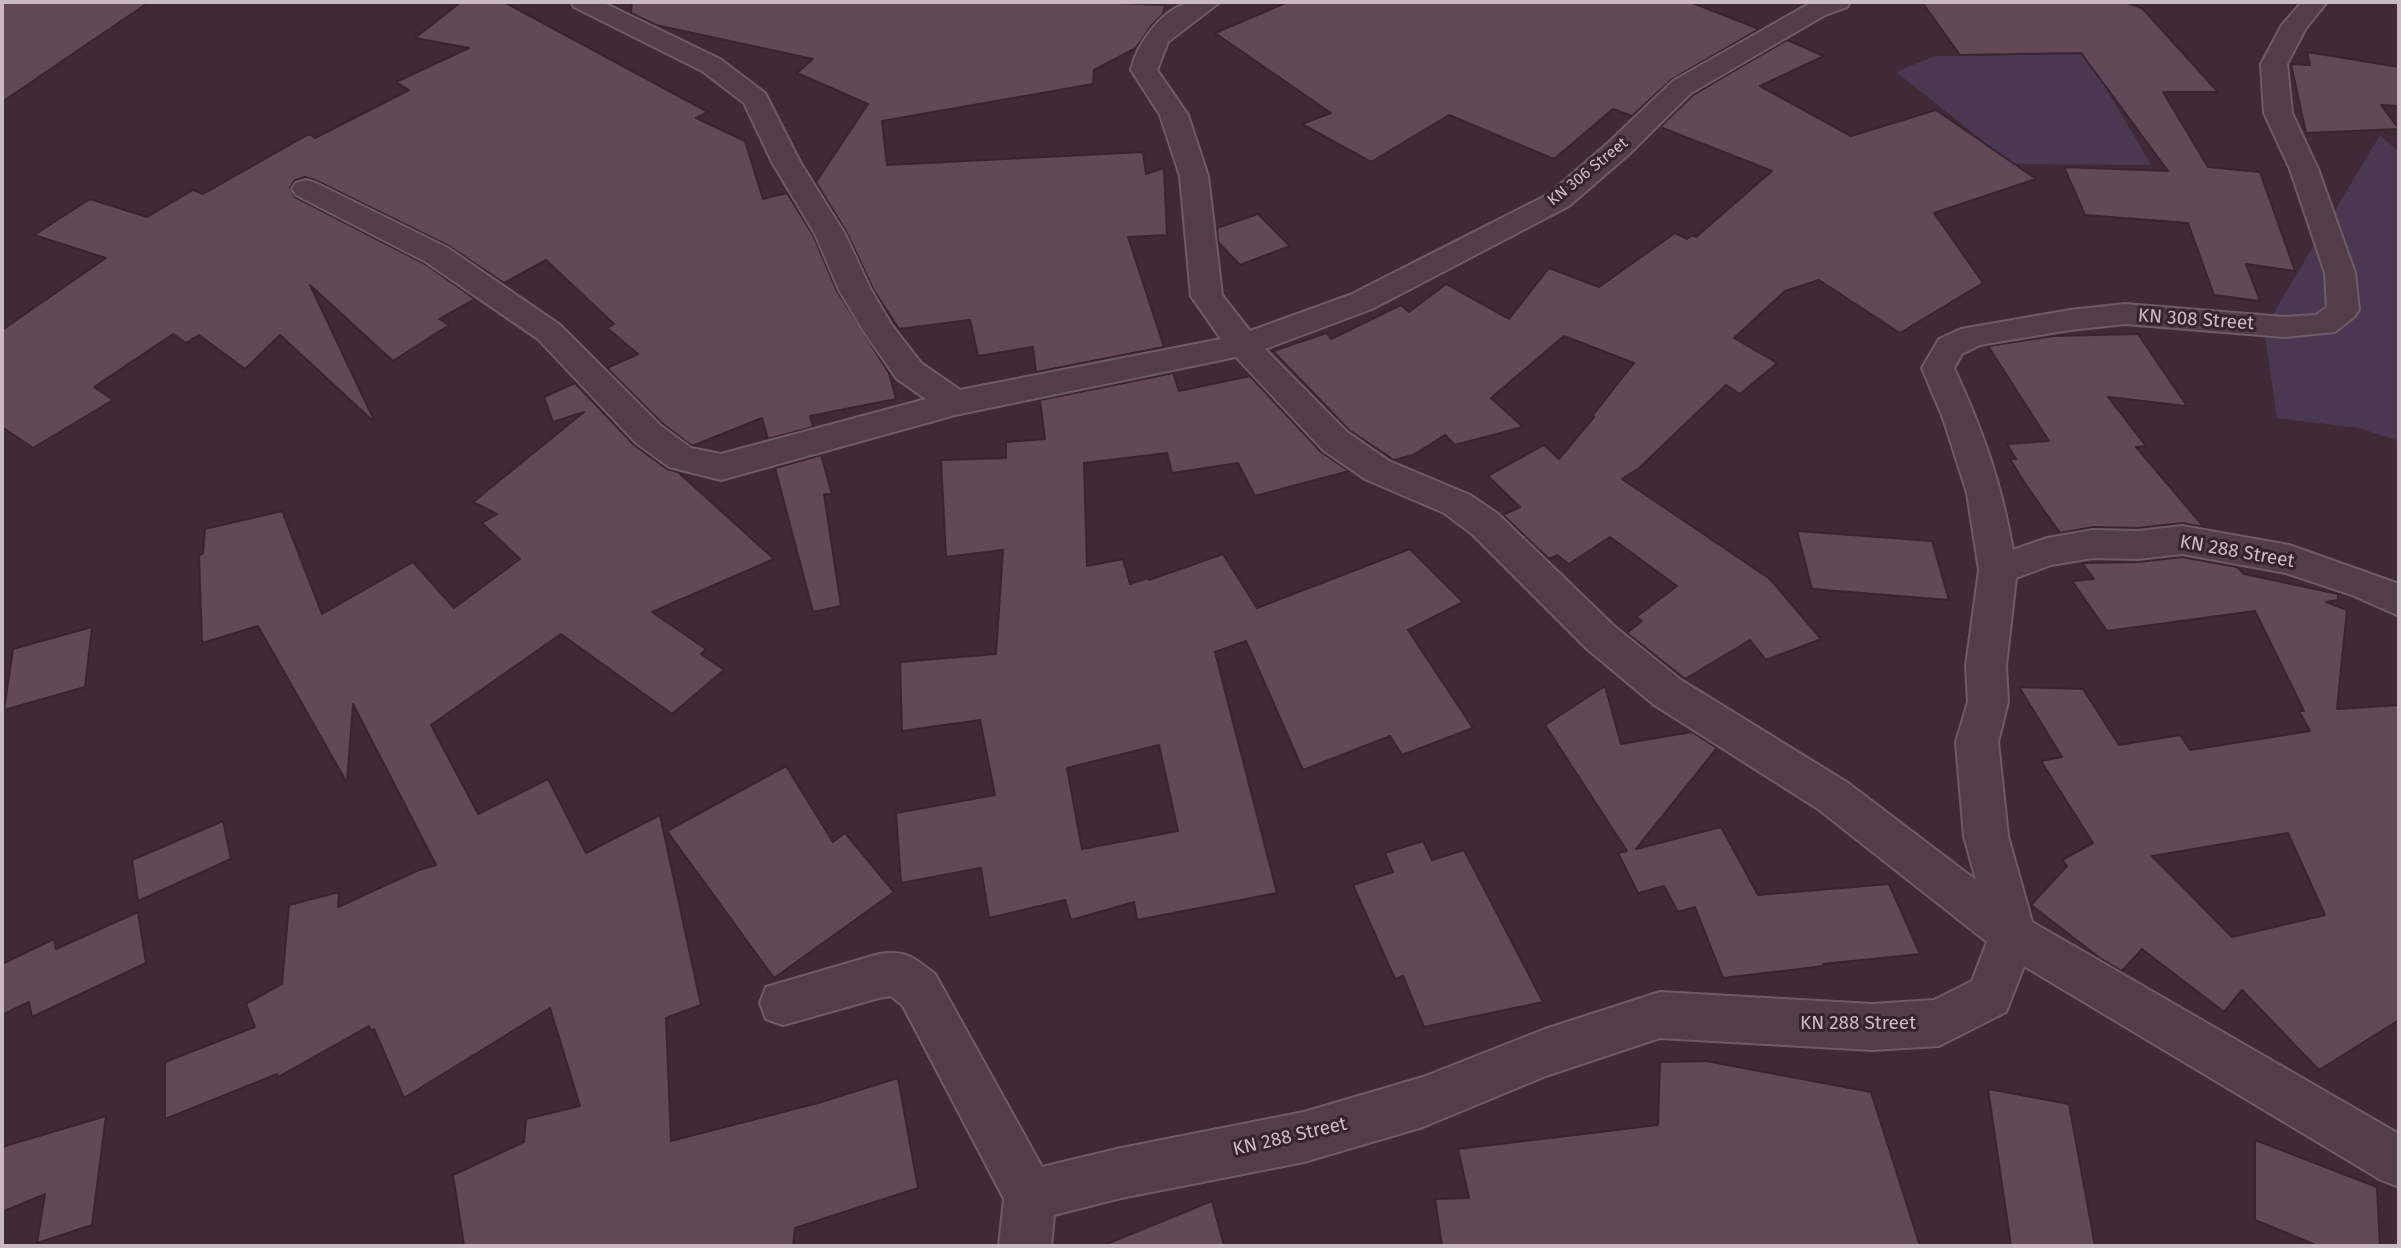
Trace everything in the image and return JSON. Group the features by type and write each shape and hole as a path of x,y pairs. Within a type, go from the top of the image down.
{"street":[{"path":"583,2 710,65 755,99 786,162 830,234 855,290 879,330 909,371 955,404"},
{"path":"1208,2 1165,28 1146,52 1144,70 1174,115 1194,176 1207,296 1243,345 1335,441 1377,470 1457,504 1485,524 1600,637 1667,692 1833,796 2013,935 2399,1162"},
{"name":"KN 306 Street","path":"306,189 438,255 549,332 648,434 681,458 721,467 955,404 1243,345 1362,302 1559,200 1618,149 1682,87 1816,10 1838,2"},
{"name":"KN 308 Street","path":"1998,570 1985,493 1960,418 1938,368 1950,347 1972,336 2125,314 2285,327 2324,325 2343,310 2340,273 2304,169 2278,113 2274,64 2295,25 2315,2"},
{"name":"KN 288 Street","path":"1998,570 2047,552 2093,544 2138,545 2182,540 2289,559 2365,585 2399,601"},
{"path":"1998,570 1986,666 1988,702 1977,742 1986,836 2013,935"},
{"name":"KN 288 Street","path":"1030,1196 1121,1173 1304,1137 1423,1102 1545,1053 1660,1015 1872,1027 1939,1023 1989,996 2013,935"},
{"path":"783,1003 878,976 898,973 919,990 1030,1196 1025,1246"}],"shaded area":[{"path":"2086,54 2151,165 2012,164 1896,72 1935,56"},
{"path":"2380,135 2399,152 2399,441 2359,428 2277,418 2264,329"}],"building":[{"path":"2,2 149,2 2,102"},
{"path":"461,2 504,2 708,112 696,118 745,141 763,199 787,193 813,235 837,291 889,373 896,399 810,416 813,427 768,439 762,418 692,446 662,423 607,368 638,354 607,328 614,324 546,260 504,283 449,246 305,177 295,180 290,188 295,197 425,264 475,299 439,319 449,325 393,361 310,285 373,421 280,335 245,369 199,335 186,343 173,334 94,387 113,400 33,448 2,427 2,330 106,258 34,235 90,199 147,217 193,190 203,194 309,134 315,138 409,90 396,82 469,48 415,38"},
{"path":"632,2 1091,2 1165,5 1163,14 1136,48 1094,70 1093,84 882,121 887,165 1143,152 1146,174 1164,168 1167,235 1128,237 1164,347 1036,372 1033,347 978,356 970,320 899,329 873,289 847,233 816,182 868,104 797,73 813,59 656,25 631,13"},
{"path":"1288,2 1690,2 1759,29 1672,79 1632,116 1613,109 1554,159 1449,115 1371,162 1302,124 1331,113 1215,33"},
{"path":"1922,2 2124,2 2142,8 2218,92 2163,92 2208,167 2260,172 2295,271 2246,264 2260,301 2214,295 2188,223 2085,215 2064,167 2168,171 2081,53 1960,55"},
{"path":"1787,40 1824,56 1760,86 1851,136 1936,110 2036,179 1934,213 1983,283 1900,333 1819,280 1785,291 1734,338 1777,363 1740,394 1726,385 1639,468 1622,479 1770,579 1821,639 1766,660 1750,640 1685,679 1627,633 1642,621 1636,617 1677,586 1610,537 1569,564 1557,555 1549,559 1503,515 1520,507 1488,476 1544,445 1559,459 1634,363 1564,336 1491,398 1523,427 1455,445 1445,435 1413,455 1394,460 1349,430 1273,351 1327,333 1331,339 1401,305 1409,312 1446,284 1509,319 1549,268 1599,287 1675,233 1687,239 1692,235 1696,237 1772,171 1660,127 1693,95"},
{"path":"2307,52 2399,67 2399,106 2381,105 2399,129 2306,133 2291,64 2310,65"},
{"path":"1258,214 1290,246 1240,265 1218,242 1217,228"},
{"path":"2138,334 2187,406 2108,397 2146,446 2136,447 2204,527 2182,523 2138,528 2093,527 2060,533 2010,459 2016,459 2007,444 2049,441 1988,346 2053,336"},
{"path":"1173,373 1179,391 1250,376 1321,452 1349,471 1255,496 1238,463 1172,473 1167,453 1084,463 1087,566 1123,559 1130,584 1223,554 1257,608 1410,549 1463,602 1408,630 1473,728 1402,755 1390,736 1303,770 1246,641 1215,652 1277,893 1137,920 1134,902 1071,920 1065,900 989,918 981,868 901,883 896,813 995,795 980,720 902,731 900,662 996,654 1003,550 946,557 941,460 1006,458 1006,442 1045,439 1040,400","holes":["1159,745 1178,831 1082,849 1067,768"]},
{"path":"575,383 634,445 667,469 678,472 774,559 652,612 706,649 701,654 724,670 672,714 561,634 431,725 478,814 548,779 586,853 660,815 701,1005 666,1018 671,1141 818,1103 898,1078 918,1188 795,1228 793,1246 464,1246 453,1175 524,1142 526,1119 580,1106 550,1008 404,1098 374,1029 371,1031 369,1026 278,1077 277,1074 165,1119 165,1062 255,1027 246,1004 282,984 289,905 339,892 338,907 419,870 436,865 353,704 347,783 258,626 202,643 199,555 203,553 205,529 282,511 322,614 413,562 454,608 520,559 482,523 497,514 473,502 584,412 553,422 544,397"},
{"path":"821,455 832,494 824,494 841,606 813,612 775,468"},
{"path":"1797,531 1932,541 1949,600 1812,589"},
{"path":"2182,557 2237,567 2244,574 2338,594 2338,600 2326,602 2347,610 2337,709 2399,705 2399,1020 2319,1070 2242,990 2224,1012 2142,949 2122,971 2100,958 2031,905 2067,866 2062,860 2093,843 2041,761 2062,757 2019,687 2083,689 2119,745 2180,735 2190,750 2310,731 2299,711 2304,711 2255,611 2107,631 2072,581 2094,579 2082,563 2138,562","holes":["2288,833 2325,915 2232,937 2152,856"]},
{"path":"92,627 85,687 4,710 13,649"},
{"path":"1605,686 1621,744 1692,732 1717,748 1636,849 1721,827 1758,895 1889,884 1920,954 1723,978 1695,907 1678,912 1664,886 1638,893 1618,853 1627,851 1545,725"},
{"path":"786,766 833,842 845,833 894,892 774,978 667,831"},
{"path":"223,821 231,859 138,901 132,860"},
{"path":"1423,841 1432,860 1464,850 1543,1002 1424,1027 1403,976 1395,979 1353,885 1393,872 1385,853"},
{"path":"138,912 146,963 32,1017 29,1002 2,1015 2,964 54,939 56,949"},
{"path":"1706,1061 1871,1092 1920,1246 1442,1246 1435,1199 1469,1198 1458,1149 1658,1125 1660,1062"},
{"path":"1988,1089 2069,1104 2095,1246 2011,1246"},
{"path":"106,1116 92,1225 37,1243 45,1194 2,1212 2,1147"},
{"path":"2255,1140 2377,1187 2380,1246 2318,1246 2255,1220"},
{"path":"1212,1201 1224,1246 1104,1246 1104,1245"}]}
